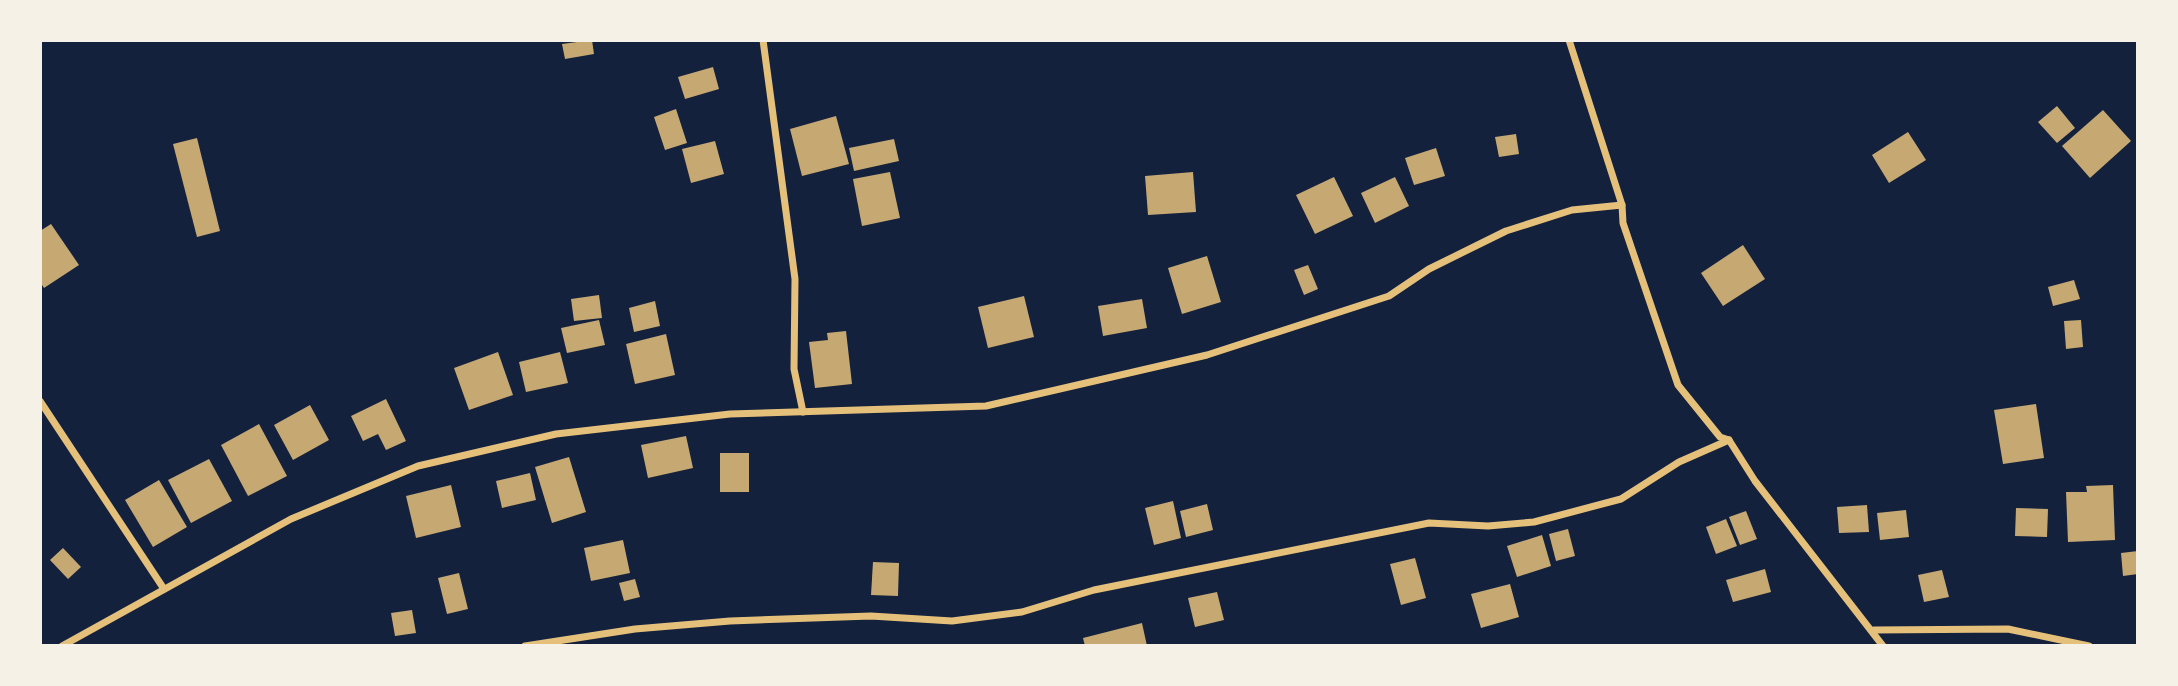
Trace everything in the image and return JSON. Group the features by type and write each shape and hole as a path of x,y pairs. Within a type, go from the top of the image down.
{"street":[{"path":"763,40 795,279 794,369 803,412"},
{"path":"1569,40 1622,205 1623,223 1678,385 1720,437 1730,440 1755,481 1874,630 1883,646"},
{"path":"62,646 291,519 418,466 556,434 730,414 986,406 1207,355 1389,296 1429,269 1506,231 1572,210 1622,205"},
{"path":"40,401 164,589"},
{"path":"525,646 635,629 730,621 871,616 952,621 1022,612 1094,590 1429,523 1488,526 1534,522 1621,499 1679,462 1730,440"},
{"path":"1874,630 2008,629 2089,646"}],"building":[{"path":"592,40 594,54 565,59 562,44"},
{"path":"713,67 719,89 685,99 678,77"},
{"path":"2057,106 2075,128 2057,143 2038,122"},
{"path":"676,109 687,143 665,150 654,117"},
{"path":"2103,110 2131,141 2090,178 2062,146"},
{"path":"836,116 849,164 802,176 790,129"},
{"path":"1908,132 1926,160 1889,183 1872,155"},
{"path":"1516,134 1519,154 1499,157 1495,137"},
{"path":"197,138 220,231 197,237 173,144"},
{"path":"894,139 899,161 854,171 849,148"},
{"path":"715,141 724,174 691,183 682,149"},
{"path":"1436,148 1445,176 1414,185 1405,158"},
{"path":"890,172 900,218 862,226 853,179"},
{"path":"1193,172 1196,212 1148,215 1145,176"},
{"path":"1334,177 1353,216 1315,234 1296,195"},
{"path":"1395,177 1409,206 1375,223 1361,193"},
{"path":"51,224 79,265 44,288 40,282 40,231"},
{"path":"1743,245 1765,279 1723,306 1701,273"},
{"path":"1207,256 1221,302 1182,314 1168,268"},
{"path":"1308,265 1318,289 1304,295 1294,270"},
{"path":"2074,280 2080,299 2053,306 2048,287"},
{"path":"599,295 602,318 574,321 571,299"},
{"path":"1024,296 1034,337 988,348 978,307"},
{"path":"1142,299 1147,328 1103,336 1098,306"},
{"path":"655,301 660,326 634,332 629,308"},
{"path":"599,320 605,345 567,353 561,328"},
{"path":"2081,320 2083,347 2066,349 2064,321"},
{"path":"846,331 852,384 815,388 809,342 828,340 827,333"},
{"path":"666,334 675,375 635,384 626,344"},
{"path":"498,352 513,395 469,410 454,368"},
{"path":"560,352 568,383 526,392 519,362"},
{"path":"386,399 406,441 386,450 378,434 363,441 351,416"},
{"path":"2036,404 2044,458 2003,464 1994,410"},
{"path":"310,405 329,440 293,460 274,425"},
{"path":"259,424 287,476 248,496 221,445"},
{"path":"686,436 693,468 648,478 641,445"},
{"path":"720,453 749,453 749,492 720,492"},
{"path":"569,457 586,512 552,523 535,467"},
{"path":"209,459 232,501 191,523 168,480"},
{"path":"530,473 536,500 502,508 496,481"},
{"path":"159,480 187,527 153,547 125,500"},
{"path":"451,485 461,527 416,538 406,496"},
{"path":"2113,485 2115,540 2068,542 2066,492 2087,492 2086,486"},
{"path":"1173,501 1181,538 1154,545 1145,508"},
{"path":"1207,504 1213,530 1186,537 1180,511"},
{"path":"1867,505 1869,532 1839,533 1837,507"},
{"path":"2016,508 2048,509 2047,537 2015,536"},
{"path":"1906,510 1909,537 1880,540 1877,513"},
{"path":"1746,511 1757,539 1740,545 1729,517"},
{"path":"1726,519 1737,546 1716,554 1706,527"},
{"path":"1568,529 1575,556 1556,561 1549,534"},
{"path":"1542,535 1551,566 1517,577 1507,546"},
{"path":"623,540 630,573 591,581 584,548"},
{"path":"63,548 81,567 68,579 50,560"},
{"path":"2138,551 2138,574 2123,576 2121,553"},
{"path":"1415,558 1426,598 1401,605 1390,564"},
{"path":"873,562 899,563 898,596 871,595"},
{"path":"1765,569 1771,592 1733,602 1726,580"},
{"path":"1942,570 1949,597 1924,602 1918,575"},
{"path":"459,573 468,609 447,614 438,578"},
{"path":"635,579 640,597 624,601 619,583"},
{"path":"1510,584 1519,617 1481,628 1471,594"},
{"path":"1217,592 1224,620 1195,627 1188,598"},
{"path":"412,610 416,633 395,636 391,613"},
{"path":"1142,623 1147,646 1085,646 1083,638"}]}
